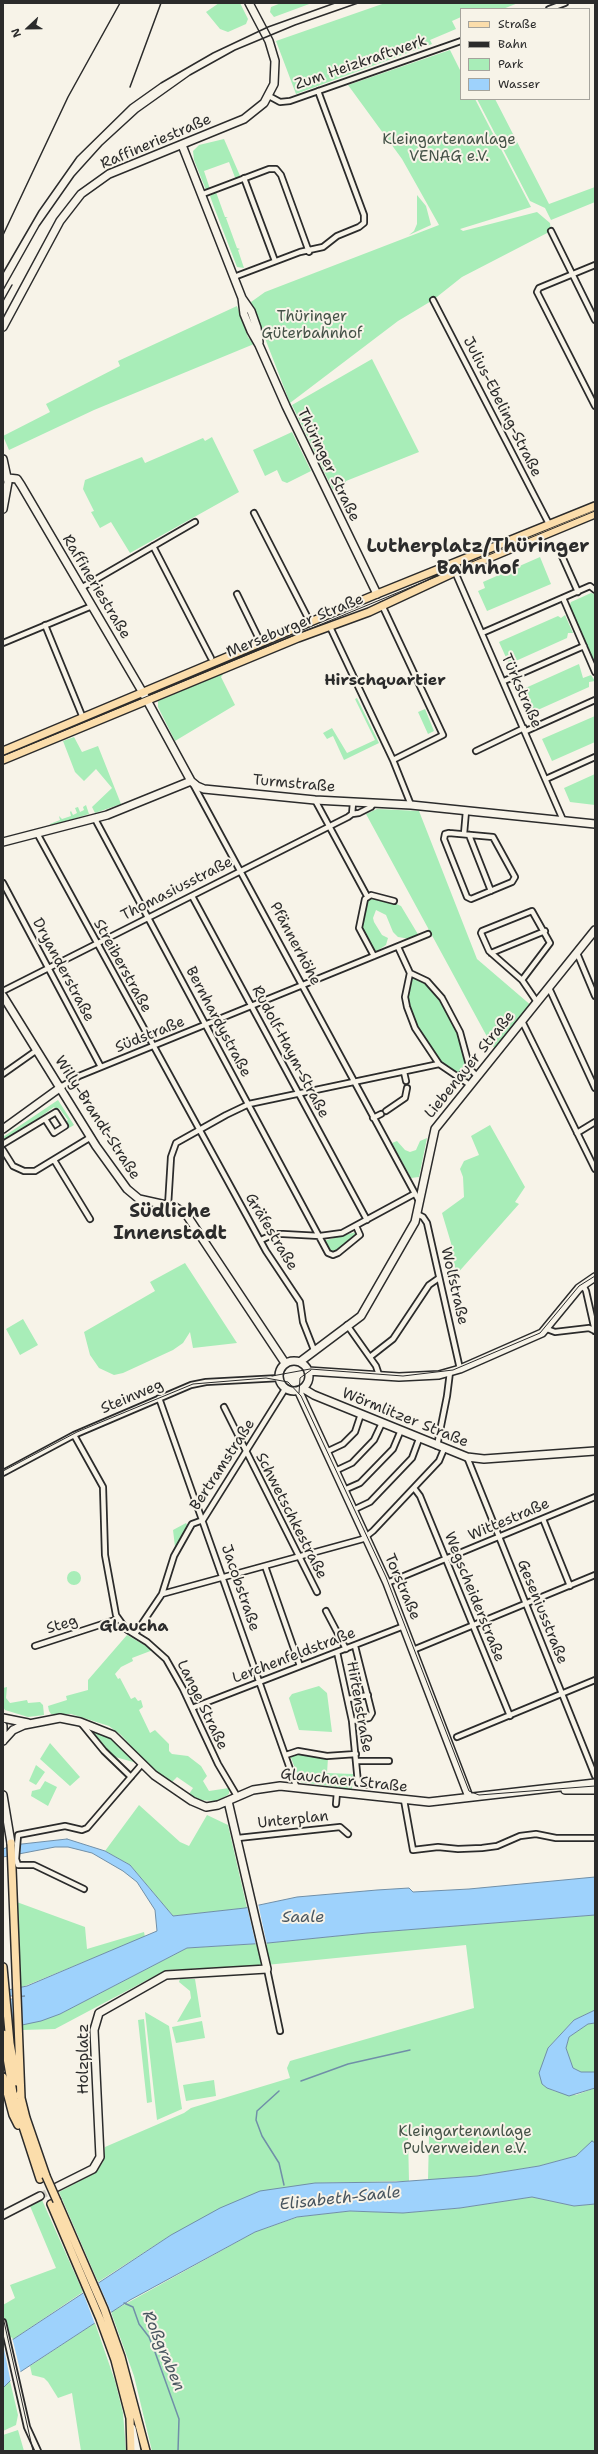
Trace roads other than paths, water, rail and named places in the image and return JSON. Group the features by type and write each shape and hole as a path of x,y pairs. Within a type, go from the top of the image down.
{"main road":[{"name":"Merseburger Straße","path":"3,751 377,594 595,506"},
{"name":"Merseburger Straße","path":"3,760 298,638 330,627 456,575 595,514"},
{"path":"377,594 382,605"},
{"path":"14,1842 15,1969 21,2098"},
{"path":"3,1967 7,2043 14,2099 25,2137 29,2150 43,2177 72,2246 100,2319 118,2359 133,2398 139,2429 146,2451"},
{"path":"3,2034 7,2043 43,2177"},
{"path":"3,2077 13,2115 25,2137"},
{"path":"118,2359 130,2418 131,2451"}],"street":[{"path":"249,3 269,41 275,61 274,84 269,96"},
{"path":"552,8 565,3"},
{"name":"Zum Heizkraftwerk","path":"269,96 285,102 460,41"},
{"path":"234,277 300,252 309,252 326,245 337,236 359,227 365,220 318,91"},
{"name":"Raffineriestraße","path":"3,327 60,221 81,194 109,174 247,118 261,107 269,96"},
{"name":"Thüringer Straße","path":"182,145 203,194 242,298 251,311 257,328 259,345 286,406 377,594"},
{"path":"203,194 269,169 279,172 309,252"},
{"path":"244,178 275,261"},
{"path":"551,231 595,320"},
{"path":"595,265 571,273 539,288 537,292 595,406"},
{"name":"Julius-Ebeling-Straße","path":"433,300 549,524"},
{"path":"3,459 8,481 3,509"},
{"name":"Raffineriestraße","path":"8,481 17,479 23,488 147,700"},
{"path":"254,513 310,622"},
{"path":"81,588 195,522"},
{"path":"153,546 211,658"},
{"path":"561,554 578,592"},
{"name":"Türkstraße","path":"456,575 525,729 563,820"},
{"path":"482,633 590,586 595,590"},
{"path":"237,594 261,643"},
{"path":"563,598 595,672"},
{"path":"382,605 442,735 393,760"},
{"path":"3,643 92,606"},
{"path":"45,625 83,718"},
{"path":"330,627 393,760 411,805"},
{"path":"504,682 584,646"},
{"name":"Pfännerhöhe","path":"147,700 419,1201"},
{"path":"476,751 595,700"},
{"path":"546,779 595,757"},
{"path":"3,842 95,819 191,781"},
{"name":"Turmstraße","path":"191,781 204,789 354,803 411,805 595,824"},
{"path":"316,800 367,896 359,928 374,956"},
{"path":"352,814 354,803"},
{"name":"Thomasiusstraße","path":"3,991 352,814 371,808 374,803"},
{"path":"466,811 466,835 491,891"},
{"name":"Bernhardystraße","path":"95,819 149,917 328,1253 334,1254 360,1235 356,1226"},
{"path":"449,833 493,838 515,877 512,882 491,891 471,899 467,897 444,839 445,834 449,833"},
{"name":"Streiberstraße","path":"38,834 198,1129"},
{"name":"Dryanderstraße","path":"3,883 101,1067"},
{"name":"Rudolf-Haym-Straße","path":"192,896 367,1220"},
{"path":"367,896 394,901"},
{"path":"522,980 549,945 550,940 535,913 530,911 480,933 491,953 522,980 538,1002"},
{"name":"Liebenauer Straße","path":"301,1361 361,1316 415,1222 435,1129 595,930"},
{"path":"491,953 545,931"},
{"name":"Südstraße","path":"61,1087 69,1081 101,1067 428,934"},
{"path":"398,946 410,973 405,991 410,1017 423,1042 440,1064 470,1085"},
{"path":"577,953 595,996"},
{"path":"410,973 427,981 442,998 460,1032 470,1069 477,1076"},
{"path":"549,988 595,1088"},
{"name":"Willy-Brandt-Straße","path":"3,996 91,1137 132,1195 147,1202 179,1209 188,1217 285,1363"},
{"path":"522,1021 595,1169"},
{"path":"3,1074 38,1050"},
{"path":"168,1206 172,1150 180,1139 198,1129 249,1104 440,1064"},
{"path":"459,1076 470,1069"},
{"path":"404,1072 406,1081"},
{"path":"3,1130 61,1087"},
{"path":"386,1111 404,1098 407,1088"},
{"path":"3,1144 56,1112 65,1126 54,1133 45,1119"},
{"path":"373,1118 381,1114"},
{"path":"577,1133 595,1122"},
{"name":"Gräfestraße","path":"198,1129 266,1251 300,1302 303,1322 314,1350"},
{"path":"3,1150 13,1166 24,1171 35,1171 91,1137"},
{"path":"54,1160 90,1219"},
{"path":"261,1240 274,1234 320,1236 342,1233 414,1194"},
{"name":"Wolfstraße","path":"417,1214 423,1217 427,1223 460,1369"},
{"path":"308,1371 412,1377 450,1372 460,1369 532,1338 547,1329 582,1285 595,1277"},
{"path":"370,1357 393,1339 429,1285 439,1278"},
{"path":"582,1285 586,1291 595,1331"},
{"path":"347,1325 370,1357 378,1375"},
{"path":"547,1329 555,1332 589,1328 595,1331"},
{"path":"291,1359 301,1361 308,1371 308,1381 301,1390 293,1392 285,1389 280,1378 285,1363 291,1359"},
{"path":"437,1446 450,1379 450,1372"},
{"name":"Steinweg","path":"3,1473 74,1435 159,1398 198,1383 280,1378"},
{"name":"Bertramstraße","path":"135,1634 162,1594 174,1556 182,1540 192,1524 203,1520 285,1389"},
{"name":"Wörmlitzer Straße","path":"301,1390 401,1430 419,1439 467,1457 484,1459 595,1451"},
{"name":"Torstraße","path":"301,1390 326,1452 387,1583 414,1650 469,1797"},
{"name":"Jacobstraße","path":"159,1398 224,1578 296,1786"},
{"name":"Schwetschkestraße","path":"224,1407 317,1592"},
{"path":"326,1452 343,1444 355,1432 362,1414"},
{"path":"335,1471 352,1463 357,1458 374,1440 382,1423"},
{"path":"344,1490 360,1483 393,1449 401,1430"},
{"path":"74,1435 103,1486 105,1555 112,1602 118,1619"},
{"path":"353,1510 370,1502 412,1458 419,1439"},
{"path":"162,1594 224,1578 366,1537 439,1461 444,1449"},
{"name":"Geseniusstraße","path":"467,1457 595,1776"},
{"name":"Wegscheiderstraße","path":"414,1488 420,1496 510,1716"},
{"name":"Wittestraße","path":"387,1583 595,1497"},
{"path":"543,1518 570,1586"},
{"path":"265,1566 300,1666"},
{"path":"414,1650 595,1575"},
{"path":"326,1611 346,1649"},
{"name":"Lange Straße","path":"118,1619 126,1629 158,1650 166,1660 192,1708 215,1758 237,1796"},
{"name":"Steg","path":"36,1646 118,1619"},
{"name":"Lerchenfeldstraße","path":"192,1708 404,1626"},
{"path":"352,1721 368,1718 372,1713 355,1646"},
{"name":"Hirtenstraße","path":"337,1652 352,1721 358,1783 365,1785"},
{"path":"458,1737 595,1680"},
{"path":"348,1698 368,1695"},
{"path":"3,1718 32,1724"},
{"name":"Glauchaer Straße","path":"32,1724 64,1718 80,1722 113,1735 142,1764 195,1804 212,1807 237,1796 269,1786 296,1786 429,1802 541,1790"},
{"path":"80,1722 104,1751 130,1777"},
{"path":"3,1741 15,1729 32,1724"},
{"path":"3,1726 3,1741"},
{"path":"286,1755 298,1751 327,1756 356,1754"},
{"path":"357,1761 389,1761"},
{"path":"14,1842 18,1835 28,1833 65,1826 82,1830 87,1828 142,1764"},
{"path":"541,1790 595,1783"},
{"path":"541,1790 595,1790"},
{"path":"336,1792 336,1804"},
{"path":"3,1795 14,1842"},
{"path":"404,1800 413,1850 438,1847 458,1849 490,1847 520,1836 536,1834 556,1838 595,1838"},
{"path":"228,1801 238,1838 280,2031"},
{"name":"Unterplan","path":"238,1838 340,1827 348,1834"},
{"path":"13,1860 18,1865 34,1865 84,1890"},
{"name":"Holzplatz","path":"57,2188 94,2169 100,2157 94,2030 99,2013 166,1975 266,1966"},
{"path":"3,2215 40,2196"},
{"path":"3,2322 27,2427 38,2451"},
{"path":"133,2398 130,2418 137,2451"},
{"path":"139,2429 143,2451"}],"water":[{"name":"Saale","path":"67,1839 105,1851 130,1865 173,1916 245,1908 297,1897 409,1888 413,1892 469,1889 595,1877 595,1915 367,1933 268,1943 187,1948 60,2014 41,2021 3,2029 3,2001 25,1996 3,1996 3,1991 27,1986 157,1931 155,1910 137,1882 123,1871 92,1853 68,1847 55,1847 3,1857 3,1849 13,1845"},
{"path":"595,2010 595,2023 588,2024 569,2037 566,2048 573,2068 581,2072 595,2072 595,2088 569,2096 547,2088 542,2084 539,2073 548,2048 574,2020"},
{"name":"Elisabeth-Saale","path":"592,2141 595,2143 595,2204 574,2206 532,2197 460,2208 403,2213 350,2211 297,2217 255,2232 130,2300 17,2374 3,2388 3,2346 171,2235 220,2208 260,2191 315,2183 396,2182 477,2176 539,2166 576,2156"}],"waterway":[{"path":"301,2081 348,2064 410,2050"},
{"path":"279,2091 257,2111 256,2120 262,2136 279,2163 284,2185"},
{"name":"Roßgraben","path":"124,2303 133,2307 139,2324 149,2337 155,2352 179,2419 178,2451"}],"tunnel":[{"path":"558,547 561,554"},
{"path":"40,2196 57,2188"}],"tram line":[{"path":"3,756 595,511"},
{"path":"272,1376 310,1369 403,1376 453,1370 540,1333 579,1286 595,1276"},
{"path":"299,1393 300,1378 311,1370"},
{"path":"3,1471 77,1432 193,1384 266,1378 288,1382 301,1396 386,1577 469,1791 479,1795 595,1786"},
{"path":"3,2317 33,2451"}],"railway":[{"path":"3,235 68,97 120,3"},
{"path":"130,87 161,3"},
{"path":"3,273 39,211 77,157 130,105 161,83 213,53 268,27 335,3"},
{"path":"3,290 39,226 74,176 102,145 138,112 190,75 235,50 295,25 358,3"},
{"path":"3,301 12,285"}],"district":[{"name":"Lutherplatz/Thüringer Bahnhof","path":"478,558"},
{"name":"Hirschquartier","path":"385,681"},
{"name":"Südliche Innenstadt","path":"170,1223"},
{"name":"Glaucha","path":"134,1627"}],"park label":[{"name":"Kleingartenanlage VENAG e.V.","path":"449,148"},
{"name":"Thüringer Güterbahnhof","path":"312,326"},
{"name":"Kleingartenanlage Pulverweiden e.V.","path":"465,2140"}]}
